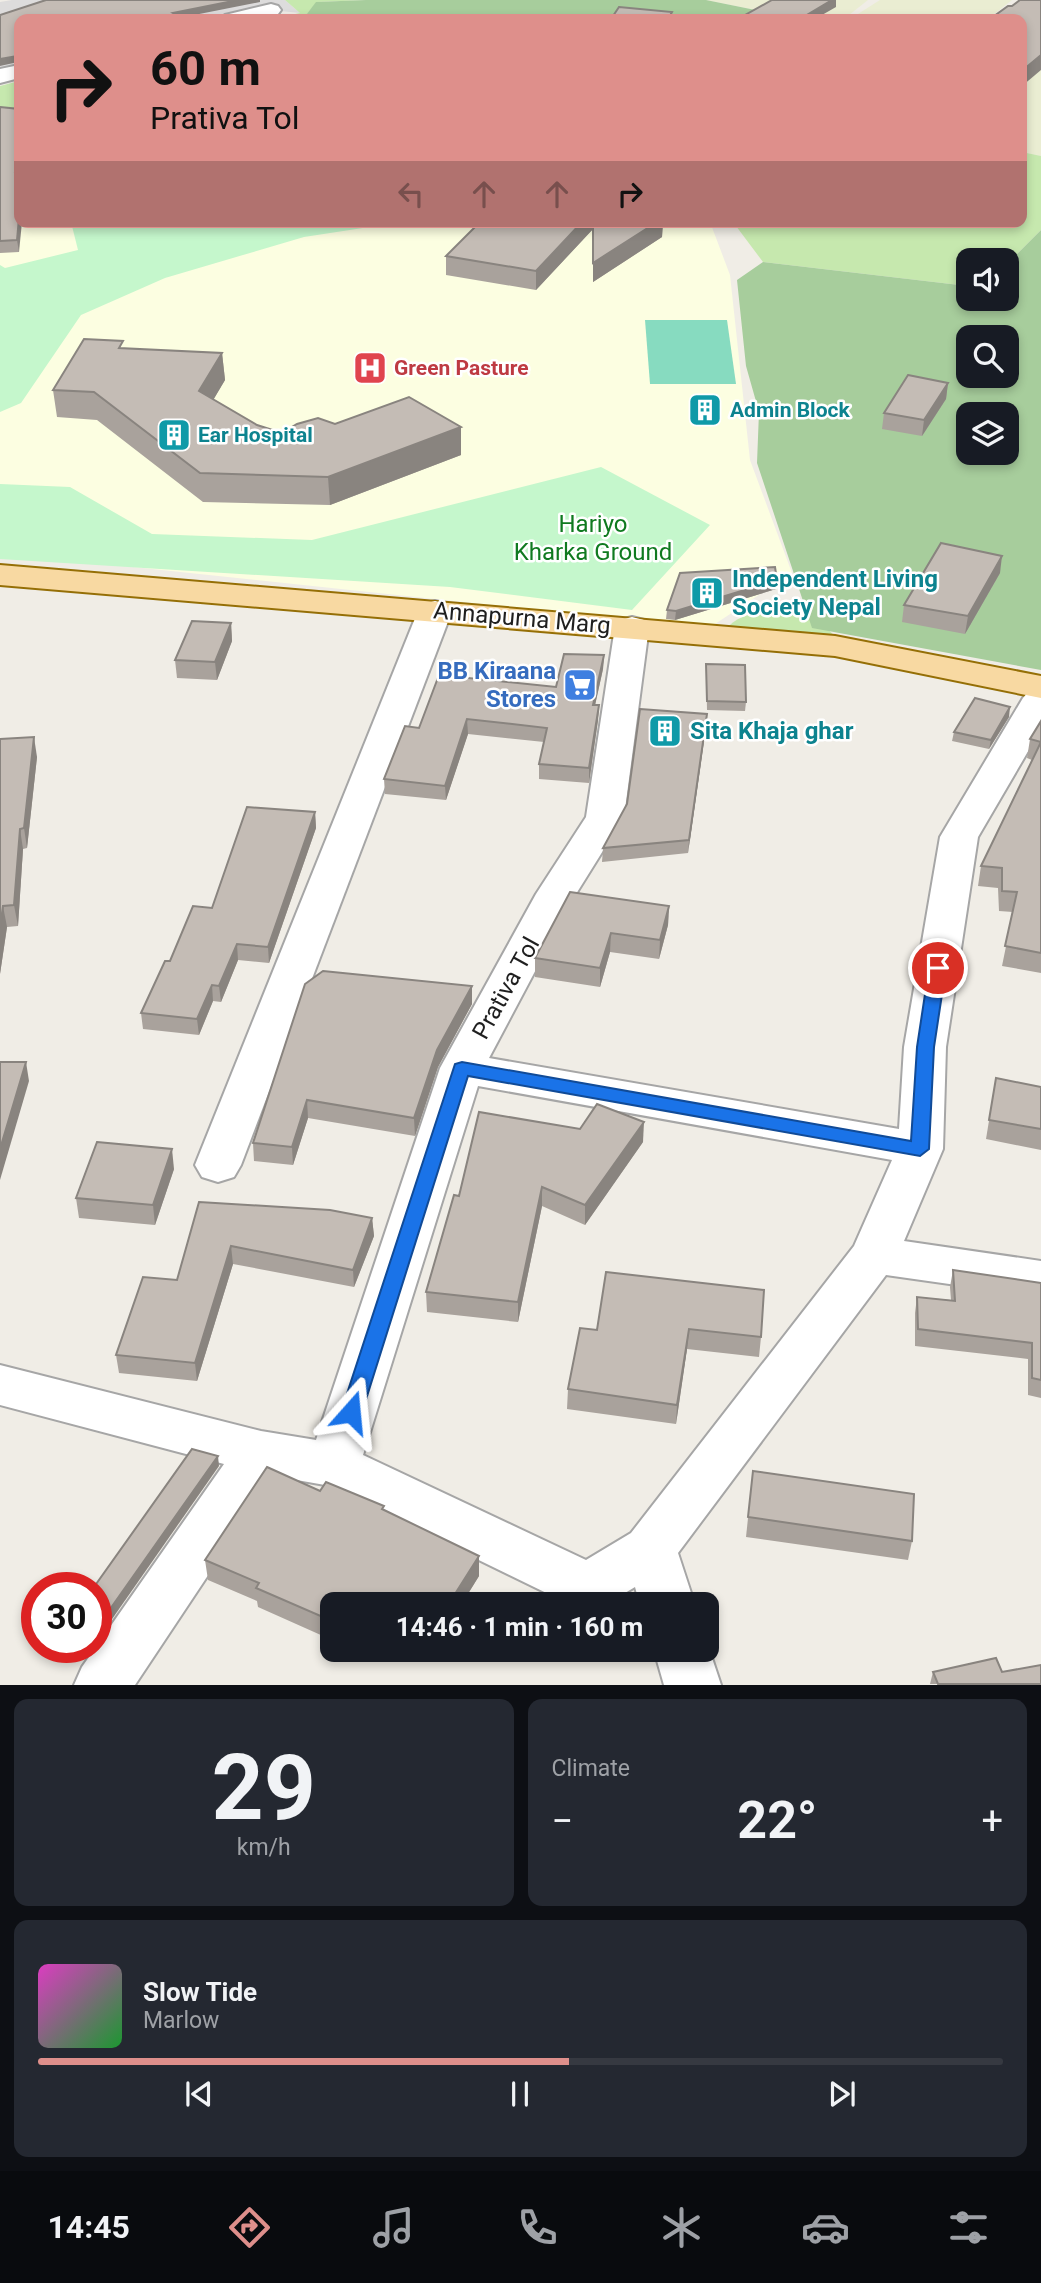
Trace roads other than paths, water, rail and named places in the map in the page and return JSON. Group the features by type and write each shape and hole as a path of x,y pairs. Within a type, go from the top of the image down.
{"main road":[{"name":"Annapurna Marg","path":"0,575 835,646 1041,687"}],"street":[{"path":"254,14 271,10"},
{"path":"218,1165 435,611"},
{"name":"Prativa Tol","path":"632,627 605,817 556,894 462,1068 920,1149"},
{"path":"0,1385 261,1452 334,1465 588,1587 650,1549 874,1255 920,1149 925,1047 958,837 1041,698"},
{"path":"334,1465 462,1068"},
{"path":"874,1255 1041,1279"},
{"path":"102,1685 261,1452"},
{"path":"650,1549 664,1592"},
{"path":"686,1662 693,1685"}],"place":[{"name":"Green Pasture","path":"370,368"},
{"name":"Admin Block","path":"705,410"},
{"name":"Ear Hospital","path":"174,435"},
{"name":"Independent Living Society Nepal","path":"707,593"},
{"name":"BB Kiraana Stores","path":"580,685"},
{"name":"Sita Khaja ghar","path":"665,731"}],"park label":[{"name":"Hariyo Kharka Ground","path":"593,538"}]}
